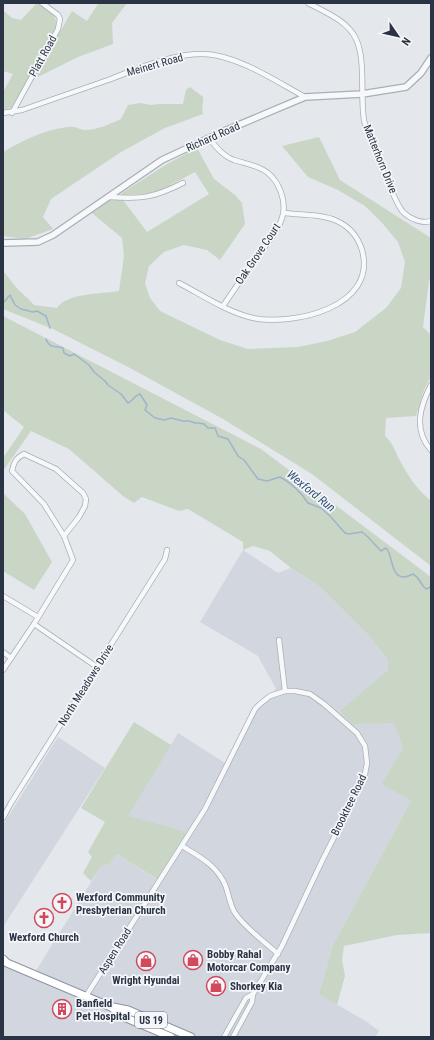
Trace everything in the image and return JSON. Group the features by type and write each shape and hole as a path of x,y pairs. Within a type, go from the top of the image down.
{"highway":[{"name":"US 19","path":"4,961 111,1007 128,1010 191,1037"},
{"name":"US 19","path":"111,1007 124,1017 171,1037"}],"street":[{"name":"Platt Road","path":"12,112 60,24 58,15 42,3"},
{"name":"Matterhorn Drive","path":"308,3 344,24 351,30 357,39 360,51 364,122 401,210 412,219 424,222 431,221"},
{"name":"Meinert Road","path":"3,113 22,110 140,68 165,60 193,54 214,55 247,66 304,97"},
{"name":"Richard Road","path":"3,243 38,242 53,236 162,160 304,97 362,94 406,87 421,73 431,58"},
{"path":"209,138 217,148 228,157 258,166 268,172 280,189 283,199 284,213"},
{"path":"110,197 142,198 156,195 182,183"},
{"name":"Oak Grove Court","path":"179,283 223,306 252,317 265,319 299,318 332,308 354,291 363,271 365,261 360,242 345,226 327,218 284,213 276,231 223,306"},
{"path":"431,385 422,407 420,418 421,434 431,450"},
{"path":"3,670 34,624 73,560 64,536 44,504 12,471 14,463 18,457 24,454 45,463 56,469 83,492 86,499 85,506 64,536"},
{"name":"North Meadows Drive","path":"3,818 165,558 167,550"},
{"path":"3,596 38,617"},
{"path":"34,624 97,667"},
{"path":"279,640 284,691"},
{"path":"3,652 11,658"},
{"name":"Brooktree Road","path":"182,846 214,794 255,710 270,696 284,691 295,690 315,696 360,737 364,746 367,763 361,784 318,868 278,954 253,994 252,1002 233,1037"},
{"path":"182,846 208,862 216,870 225,886 235,914 278,954"},
{"name":"Aspen Road","path":"86,996 182,846"},
{"name":"Brooktree Road","path":"224,1037 246,998 253,994"}],"shaded area":[{"path":"243,550 278,573 291,568 319,586 369,636 387,658 388,670 353,724 394,722 403,748 381,784 411,801 333,945 319,994 367,1022 379,1031 375,1037 3,1037 3,959 34,974 101,866 108,864 117,854 156,879 127,816 178,733 225,763 253,708 276,689 258,656 200,622"},
{"path":"58,737 105,768 3,927 3,825"}],"green space":[{"path":"37,3 52,14 57,25 56,31 11,108 3,110 3,92 13,74 3,71 3,10 12,18 21,20"},
{"path":"97,3 127,3 112,23 113,44 78,57 32,80 72,11 87,21 98,4"},
{"path":"190,87 203,97 203,114 165,128 121,152 51,199 43,217 53,229 25,239 3,236 3,152 44,132 72,127 90,130 108,125 121,119 128,105 140,103 151,105 183,104 186,90"},
{"path":"319,137 340,180 431,238 431,279 429,281 423,327 431,335 431,376 424,390 416,416 386,418 385,436 392,444 412,481 431,501 431,566 312,474 223,419 130,368 53,329 3,309 3,271 17,289 34,305 57,308 68,299 85,295 119,291 124,256 122,238 92,213 109,200 123,200 147,232 209,194 195,172 156,193 122,195 122,193 167,164 197,148 214,179 235,195 242,203 245,224 220,260 207,250 184,245 164,252 149,266 145,283 150,298 160,311 220,340 248,349 298,347 327,341 355,332 386,308 401,288 405,262 398,242 365,206 338,190 308,177 282,146"},
{"path":"3,316 261,449 431,577 431,933 397,935 344,946 342,960 345,976 337,1005 319,994 333,945 411,801 381,784 403,748 394,723 353,724 340,711 388,670 387,658 369,636 319,586 291,568 270,551 253,546 243,550 243,542 188,509 179,511 142,497 134,503 123,496 69,449 31,431 3,471 3,458 24,427 3,410"},
{"path":"3,493 25,514 52,562 34,590 3,571"},
{"path":"134,722 171,745 128,816 186,832 157,879 117,854 108,864 101,866 91,881 83,873 92,857 88,852 105,822 81,808"}],"waterway":[{"name":"Wexford Run","path":"3,303 10,295 15,305 21,309 33,312 37,311 46,316 50,328"},
{"name":"Wexford Run","path":"46,339 49,345 63,348 64,353 70,356 74,354 89,365 108,385 121,394 128,403 140,394 147,405 145,410 155,418 164,420 171,418 204,424 208,428 215,428 218,436 228,439 238,456 244,460 258,479 267,481 280,477 284,479 292,485 308,503 321,508 345,533 349,534 362,532 381,551 386,548 390,555 394,569 399,576 405,577 413,574 426,589 431,587"}],"place":[{"name":"Wexford Community Presbyterian Church","path":"62,903"},
{"name":"Wexford Church","path":"44,918"},
{"name":"Bobby Rahal Motorcar Company","path":"193,960"},
{"name":"Wright Hyundai","path":"146,961"},
{"name":"Shorkey Kia","path":"216,986"},
{"name":"Banfield Pet Hospital","path":"62,1009"}]}
